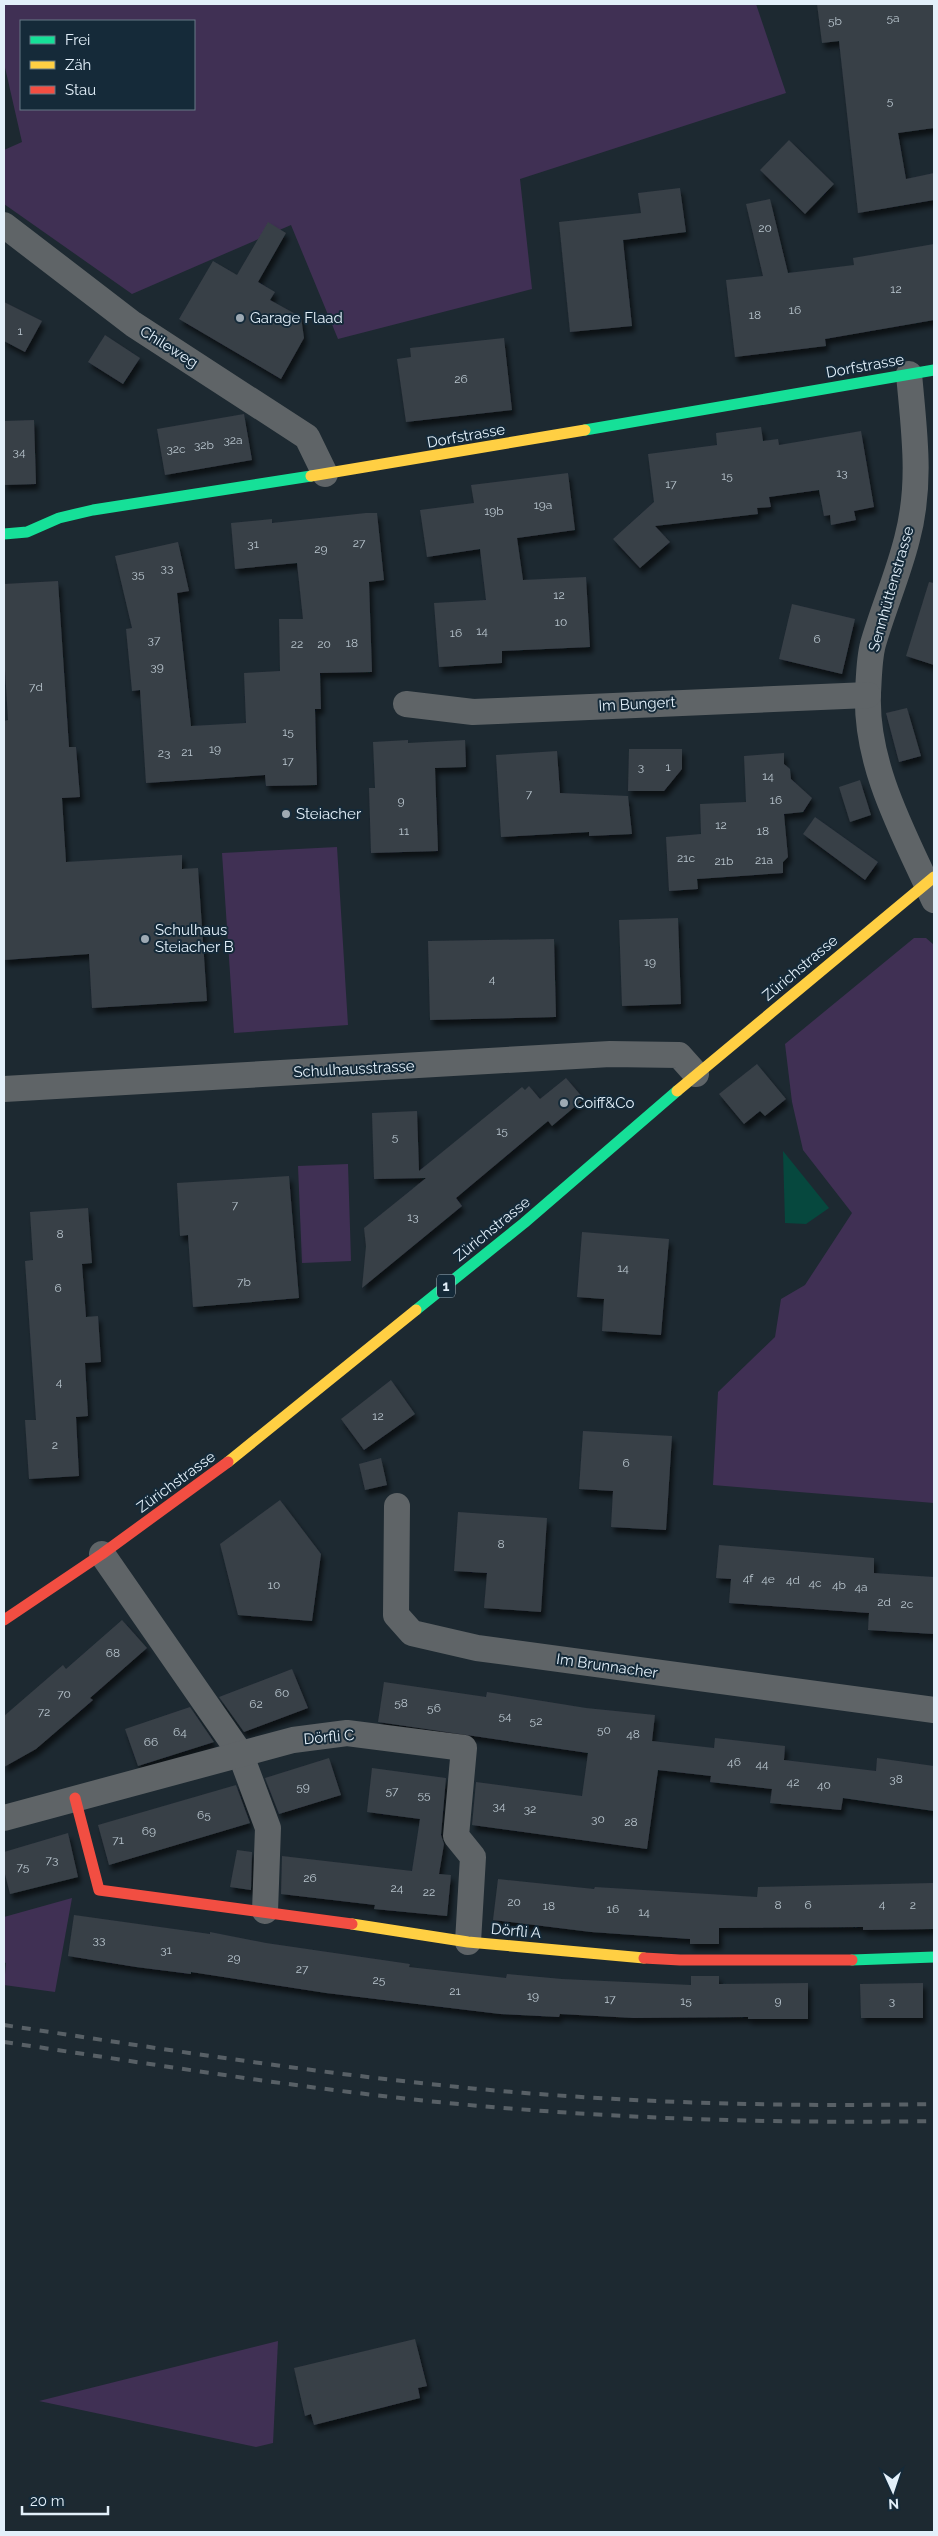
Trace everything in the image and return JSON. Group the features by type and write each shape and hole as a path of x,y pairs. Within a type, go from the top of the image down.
{"street":[{"name":"Chileweg","path":"4,226 133,324 307,437 325,474"},
{"name":"Dorfstrasse","path":"4,534 27,532 59,518 93,510 325,474 934,370"},
{"name":"Sennhüttenstrasse","path":"909,374 917,476 908,538 873,646 868,695 874,748 879,768 895,814 932,887"},
{"name":"Im Bungert","path":"406,704 473,712 868,695"},
{"name":"Zürichstrasse","path":"4,1620 102,1554 228,1462 524,1223 696,1074 932,887"},
{"name":"Schulhausstrasse","path":"4,1089 610,1054 679,1055 696,1074"},
{"name":"Im Brunnacher","path":"397,1506 396,1615 412,1633 478,1648 934,1710"},
{"path":"102,1554 240,1753 268,1828 265,1911"},
{"name":"Dörfli C","path":"4,1818 293,1740 347,1733 464,1748 456,1836 473,1857 468,1942"},
{"name":"Dörfli A","path":"75,1798 99,1890 265,1911 468,1942 680,1960 934,1957"}],"shaded area":[{"path":"4,4 756,4 786,93 520,179 532,289 338,339 291,225 132,294 4,204 4,150 22,142 4,63"},
{"path":"337,847 348,1025 234,1033 222,853"},
{"path":"914,938 926,938 934,945 934,1503 713,1485 718,1392 775,1337 781,1299 805,1285 852,1213 803,1150 792,1102 785,1044"},
{"path":"783,1151 829,1208 806,1224 785,1223"},
{"path":"348,1164 351,1261 302,1263 298,1166"},
{"path":"72,1898 55,1992 4,1985 6,1963 4,1962 4,1917"},
{"path":"278,2341 273,2443 256,2447 39,2401"}],"building":[{"path":"817,4 934,4 934,128 898,133 906,179 934,173 934,200 858,213 839,41 822,43"},
{"path":"789,140 834,184 805,214 760,170"},
{"path":"680,188 686,232 623,240 632,326 570,332 559,222 641,213 638,193"},
{"path":"770,199 788,273 854,265 853,258 934,244 934,320 825,339 826,346 735,357 726,280 763,276 746,204"},
{"name":"Garage Flaad","path":"268,222 286,233 258,282 275,292 270,300 301,317 304,338 281,379 179,319 213,261 237,275"},
{"path":"4,302 42,321 25,352 4,341"},
{"path":"105,335 140,358 123,384 88,362"},
{"path":"504,338 512,410 406,422 397,359 411,357 410,348"},
{"path":"244,414 252,460 165,475 157,429"},
{"path":"34,420 36,484 4,485 4,421"},
{"path":"761,427 763,441 778,439 779,445 861,431 874,507 854,511 856,520 831,525 830,515 824,516 819,490 769,497 771,507 757,508 758,514 655,526 670,542 640,568 613,539 654,502 648,454 717,445 716,433"},
{"path":"568,473 575,530 517,538 523,580 586,577 590,647 502,651 502,663 439,667 434,603 486,600 480,549 427,557 420,510 474,503 471,485"},
{"path":"377,513 384,580 369,582 372,672 320,673 321,709 315,709 317,785 266,786 265,775 146,783 140,690 132,691 126,629 132,628 115,556 178,542 189,591 177,593 191,726 246,723 244,673 280,671 279,619 303,619 297,563 235,569 231,523 272,519 272,523"},
{"path":"58,581 69,747 76,747 80,797 62,798 66,862 182,855 182,869 198,868 207,1001 92,1008 89,954 4,960 4,721 8,720 4,653 4,584"},
{"path":"929,582 934,583 934,665 906,656"},
{"path":"792,604 855,619 842,674 779,659"},
{"path":"907,708 921,756 899,762 886,713"},
{"path":"408,740 408,743 465,740 466,767 435,768 438,851 371,853 369,788 375,788 373,742"},
{"path":"629,749 682,749 682,769 664,791 628,791"},
{"path":"557,751 560,793 628,796 632,834 589,836 589,832 501,837 496,755"},
{"path":"784,753 784,764 790,769 791,779 812,798 803,812 784,814 788,857 783,862 783,873 697,879 698,889 669,891 666,837 701,834 700,804 746,802 744,756"},
{"path":"860,780 871,815 850,822 839,787"},
{"path":"815,817 878,862 865,880 803,834"},
{"path":"678,918 681,1004 622,1006 619,920"},
{"path":"554,939 556,1017 430,1020 428,941"},
{"path":"757,1064 786,1099 765,1116 760,1111 744,1124 719,1094"},
{"path":"566,1078 584,1099 552,1126 548,1121 456,1198 462,1206 362,1288 366,1246 364,1228 426,1178 374,1179 372,1113 417,1111 419,1171 522,1087 525,1090 529,1086 540,1099"},
{"path":"289,1176 299,1298 193,1307 188,1235 180,1236 177,1183"},
{"path":"88,1208 92,1263 82,1264 86,1317 98,1316 101,1362 85,1363 88,1416 76,1417 79,1476 29,1479 25,1420 36,1420 25,1261 33,1260 30,1212"},
{"path":"582,1232 669,1239 661,1335 602,1331 604,1299 577,1297"},
{"path":"391,1380 415,1414 364,1450 341,1419"},
{"path":"583,1431 672,1436 666,1530 611,1527 613,1491 579,1489"},
{"path":"381,1458 387,1485 365,1490 359,1464"},
{"path":"280,1500 321,1554 312,1621 238,1615 220,1544"},
{"path":"458,1512 547,1518 541,1612 484,1608 487,1573 454,1571"},
{"path":"719,1545 874,1558 874,1573 934,1577 934,1634 868,1630 869,1613 729,1603 731,1579 716,1578"},
{"path":"122,1620 147,1648 90,1698 93,1700 36,1749 4,1767 4,1716 63,1665 66,1669"},
{"path":"292,1669 308,1708 244,1732 219,1697"},
{"path":"384,1682 486,1697 487,1692 586,1708 655,1715 652,1741 714,1748 715,1738 785,1746 784,1760 876,1771 877,1758 934,1766 934,1811 843,1798 841,1810 770,1803 772,1789 710,1782 711,1776 658,1770 647,1849 472,1825 476,1782 582,1796 588,1753 378,1722"},
{"path":"190,1707 214,1742 138,1766 125,1729"},
{"path":"329,1758 341,1795 279,1814 265,1778"},
{"path":"372,1768 446,1778 441,1835 444,1844 439,1874 451,1875 447,1916 374,1909 375,1905 281,1894 282,1856 412,1871 420,1819 367,1812"},
{"path":"236,1785 250,1823 109,1865 98,1825"},
{"path":"68,1833 78,1877 10,1894 4,1870 4,1852"},
{"path":"237,1850 252,1852 251,1890 230,1887"},
{"path":"498,1879 594,1889 595,1887 757,1897 758,1887 933,1883 934,1929 863,1930 863,1927 719,1928 719,1944 690,1944 690,1939 591,1932 493,1920"},
{"path":"74,1915 210,1934 210,1932 266,1943 410,1964 409,1967 506,1978 507,1974 562,1979 691,1985 691,1976 719,1976 719,1984 808,1983 808,2019 748,2019 748,2017 634,2018 560,2014 559,2017 500,2014 326,1993 191,1972 191,1974 136,1967 68,1956"},
{"path":"923,1983 923,2018 861,2018 860,1984"},
{"path":"415,2339 427,2386 418,2388 420,2398 314,2425 311,2414 305,2416 294,2368"}],"railway":[{"path":"4,2025 300,2068 419,2083 536,2094 706,2103 934,2104"},
{"path":"4,2042 216,2074 427,2101 490,2107 617,2116 680,2118 807,2122 934,2121"}],"traffic: fast":[{"path":"585,430 934,370"},
{"path":"4,534 27,532 59,518 93,510 311,476"},
{"path":"416,1310 524,1223 677,1091"},
{"path":"852,1960 934,1957"}],"traffic: slow":[{"path":"311,476 585,430"},
{"path":"677,1091 934,877"},
{"path":"228,1462 416,1310"},
{"path":"352,1924 468,1942 644,1958"}],"traffic: jam":[{"path":"4,1620 102,1554 228,1462"},
{"path":"75,1798 99,1890 352,1924"},
{"path":"644,1958 680,1960 852,1960"}],"place":[{"name":"Garage Flaad","path":"240,318"},
{"name":"Steiacher","path":"286,814"},
{"name":"Schulhaus Steiacher B","path":"145,939"},
{"name":"Coiff&Co","path":"564,1103"}]}
